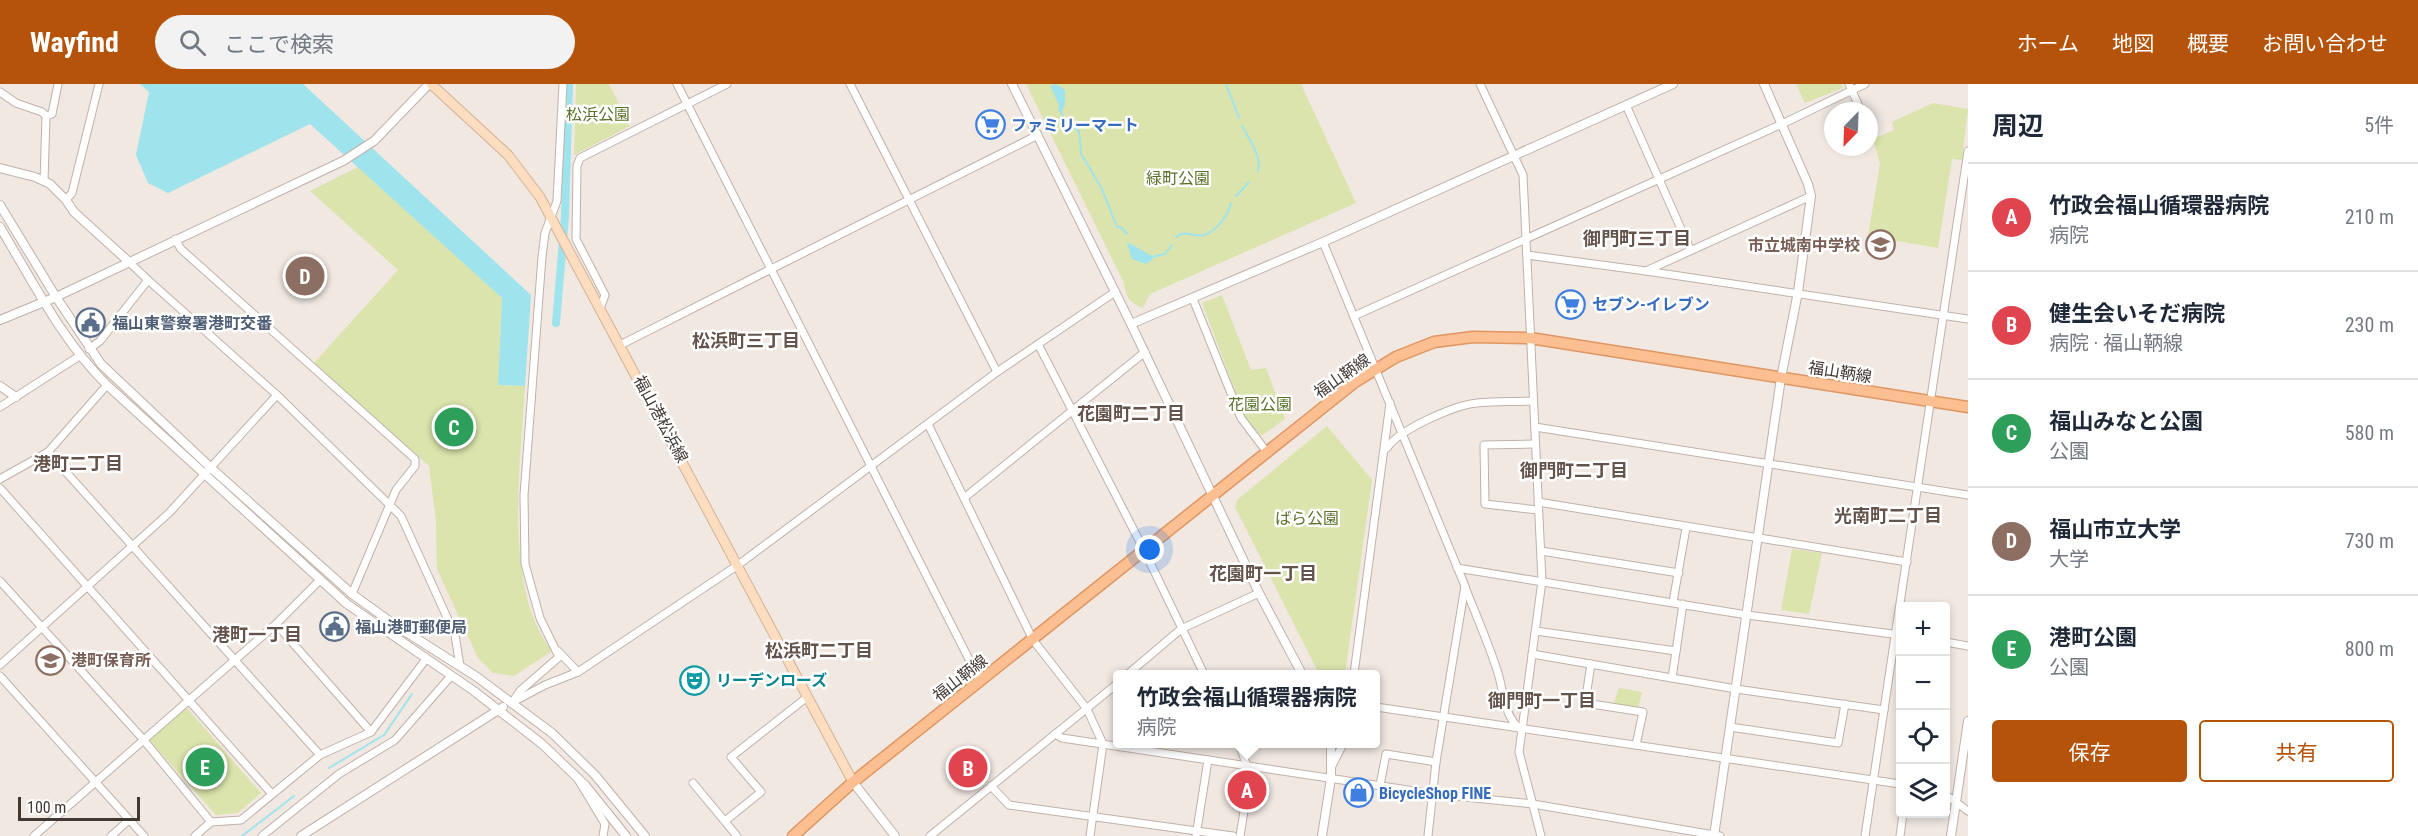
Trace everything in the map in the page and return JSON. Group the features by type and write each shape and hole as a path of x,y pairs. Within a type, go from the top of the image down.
{"main road":[{"name":"福山港松浜線","path":"430,84 508,154 540,197 601,306 806,698 854,782"},
{"name":"福山鞆線","path":"794,834 854,782 1266,451 1355,382 1409,351 1434,342 1473,337 1530,338 1968,407"}],"street":[{"path":"46,116 52,114 58,84"},
{"path":"66,200 72,193 99,84"},
{"path":"0,320 56,297 343,161 374,141 430,84"},
{"path":"562,84 557,201 550,217 542,257 524,495 524,553 540,618 558,651 578,672"},
{"path":"677,84 980,681"},
{"path":"601,306 604,295 576,238 577,166 580,158 727,84"},
{"path":"850,84 997,372"},
{"path":"1012,84 1145,352 1259,593 1299,670"},
{"path":"1480,84 1523,176 1542,581 1520,729 1519,752 1541,836"},
{"path":"1131,324 1323,242 1673,84"},
{"path":"1129,748 1435,794 1533,804 1716,836 1725,758 1781,378 1798,292 1811,196 1808,184 1764,84"},
{"path":"1354,316 1782,124 1850,87 1865,84"},
{"path":"1850,87 1857,102"},
{"path":"0,92 16,103 42,112 46,116 44,181"},
{"path":"1626,105 1690,249"},
{"path":"621,344 1038,135"},
{"path":"1902,602 1943,315 1966,182 1968,151"},
{"path":"0,168 44,181 66,200 74,212 277,395 390,503 401,516 455,635 460,666"},
{"path":"1646,271 1690,249 1811,196"},
{"path":"0,205 56,297 101,364 206,470 347,604 499,710 542,744 578,778 626,836"},
{"path":"0,226 44,302 81,355 107,385 352,594 404,631 460,666 552,733 596,775 645,836"},
{"path":"175,239 181,249 415,459 415,466 396,490 352,594"},
{"path":"1323,242 1465,586 1498,672 1509,714 1520,729"},
{"path":"1527,255 1798,292 1968,319"},
{"path":"90,349 100,341 148,280"},
{"path":"302,836 499,710 545,685 578,672 738,565 997,372 1115,292"},
{"path":"1192,299 1241,418 1266,451"},
{"path":"1038,344 1144,550 1202,670"},
{"path":"964,498 1074,412 1145,352"},
{"path":"0,407 81,355"},
{"path":"0,479 48,452 107,385"},
{"path":"0,386 16,397"},
{"path":"0,665 169,513 277,395"},
{"path":"1355,670 1390,401"},
{"path":"1385,450 1390,442 1403,434 1467,405 1533,401"},
{"path":"928,424 1033,640 1087,709 1103,744 1090,836"},
{"path":"1535,427 1968,495"},
{"path":"1534,444 1484,445 1485,504 1538,506 1907,562"},
{"path":"48,452 320,755"},
{"path":"0,488 90,586 272,794"},
{"path":"1673,602 1686,528"},
{"path":"1541,550 1679,573"},
{"path":"1456,568 1747,615 1896,635"},
{"path":"34,836 142,738 276,624 320,580"},
{"path":"0,581 142,738 211,822"},
{"path":"1428,836 1435,794 1436,762 1465,586"},
{"path":"1134,670 1181,629 1259,593"},
{"path":"1672,678 1683,604"},
{"path":"276,624 371,732"},
{"path":"1536,631 1676,651"},
{"path":"1950,643 1968,646"},
{"path":"1865,836 1896,646"},
{"path":"511,703 520,691 557,662 558,651"},
{"path":"1532,654 1736,689 1884,710"},
{"path":"195,836 211,822 241,820 320,755 371,732 426,659"},
{"path":"1591,664 1585,703 1643,712 1636,745"},
{"path":"0,676 144,836"},
{"path":"262,836 339,774 395,740 451,676"},
{"path":"930,836 1113,687"},
{"path":"725,821 761,792 731,757 806,698"},
{"path":"1730,727 1838,743 1845,704"},
{"path":"1380,708 1896,783"},
{"path":"1951,836 1968,721"},
{"path":"1055,734 1062,738 1113,746"},
{"path":"1240,836 1250,766 1241,748"},
{"path":"1322,836 1330,778 1331,748"},
{"path":"1331,768 1341,748"},
{"path":"1380,785 1386,754 1436,762"},
{"path":"1197,833 1208,760"},
{"path":"578,778 605,824 603,836"},
{"path":"854,782 895,836"},
{"path":"693,783 736,836"},
{"path":"991,786 1009,805 1197,833 1233,836"},
{"path":"1950,797 1968,810"},
{"path":"1900,836 1902,818"},
{"path":"111,836 129,820"}],"green space":[{"name":"松浜公園","path":"576,84 609,84 630,126 574,155"},
{"name":"緑町公園","path":"1026,84 1301,84 1356,203 1150,294 1143,308 1127,296 1124,283"},
{"path":"1796,84 1841,84 1843,88 1805,103"},
{"path":"1933,103 1968,109 1962,160 1952,159 1938,248 1868,236 1880,164 1878,137 1894,130 1892,122"},
{"path":"358,167 502,298 498,385 525,386 519,486 520,559 526,594 536,625 552,651 514,676 493,673 478,658 437,569 436,521 429,466 314,363 398,270 310,191"},
{"name":"花園公園","path":"1222,295 1251,370 1266,368 1285,419 1261,436 1245,417 1202,303"},
{"name":"ばら公園","path":"1327,426 1372,480 1346,670 1317,670 1235,507 1237,500"},
{"path":"1792,549 1822,553 1809,614 1781,610"},
{"path":"1619,688 1642,692 1638,709 1613,705"},
{"path":"186,707 261,793 238,813 216,815 149,740"}],"water":[{"path":"140,84 303,84 531,295 525,386 498,385 502,298 310,124 168,193 148,183 136,155 149,92"},
{"path":"1056,84 1065,90 1065,105 1061,112 1058,111 1059,105 1050,86"},
{"path":"1127,244 1152,256 1153,259 1146,264 1132,259"}],"waterway":[{"path":"556,323 565,217 569,84"},
{"path":"1226,84 1239,118"},
{"path":"1060,109 1066,123"},
{"path":"1073,126 1079,132 1081,154 1101,187 1117,227 1122,228 1127,234"},
{"path":"1242,126 1257,154 1258,171"},
{"path":"1236,196 1249,182"},
{"path":"1176,237 1183,234 1200,236 1209,233 1221,222 1231,203"},
{"path":"1151,257 1165,254 1172,245"},
{"path":"329,768 384,735 412,694"},
{"path":"242,836 294,796"}],"place":[{"name":"ファミリーマート","path":"990,125"},
{"name":"市立城南中学校","path":"1881,245"},
{"name":"福山市立大学","path":"305,276"},
{"name":"セブン-イレブン","path":"1571,304"},
{"name":"福山東警察署港町交番","path":"91,323"},
{"name":"福山みなと公園","path":"454,427"},
{"name":"福山港町郵便局","path":"334,627"},
{"name":"港町保育所","path":"50,660"},
{"name":"リーデンローズ","path":"695,680"},
{"name":"港町公園","path":"205,767"},
{"name":"健生会いそだ病院","path":"968,768"},
{"name":"竹政会福山循環器病院","path":"1247,790"},
{"name":"BicycleShop FINE","path":"1358,793"}],"district":[{"name":"御門町三丁目","path":"1637,238"},
{"name":"松浜町三丁目","path":"746,340"},
{"name":"花園町二丁目","path":"1131,413"},
{"name":"港町二丁目","path":"78,463"},
{"name":"御門町二丁目","path":"1574,470"},
{"name":"光南町二丁目","path":"1888,515"},
{"name":"花園町一丁目","path":"1263,573"},
{"name":"港町一丁目","path":"257,634"},
{"name":"松浜町二丁目","path":"819,650"},
{"name":"御門町一丁目","path":"1542,700"}]}
